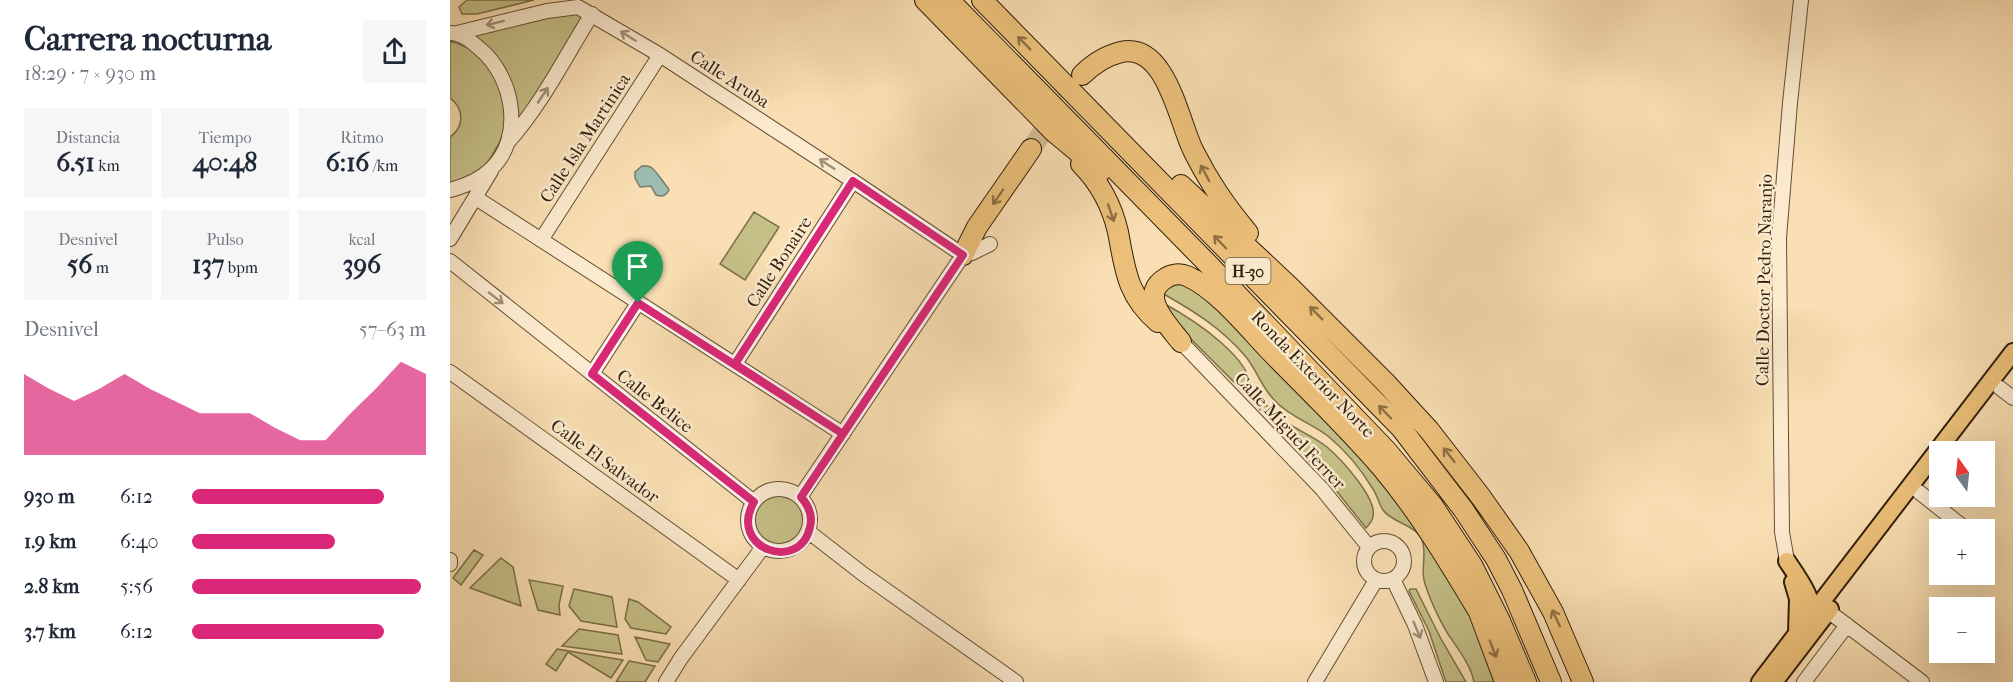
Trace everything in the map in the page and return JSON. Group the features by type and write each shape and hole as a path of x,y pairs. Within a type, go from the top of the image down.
{"highway":[{"path":"925,0 1054,132 1207,263"},
{"name":"Ronda Exterior Norte","path":"949,0 1207,263 1386,450 1433,506 1472,566 1500,621 1526,682"},
{"name":"Ronda Exterior Norte","path":"982,0 1401,428 1463,509 1496,559 1512,590 1551,682"},
{"path":"1082,75 1093,64 1108,56 1127,51 1144,55 1156,64 1168,86 1193,150 1214,190 1290,287"},
{"path":"1053,72 1208,209 1290,287 1385,382 1429,430 1481,497 1535,578 1561,629 1580,679"},
{"path":"1054,132 1058,142 1093,177 1107,201 1117,231 1121,258 1132,289 1146,312 1181,342"},
{"path":"963,255 977,227 1031,149"},
{"path":"1181,342 1157,310 1154,294 1160,281 1171,275 1184,274 1202,283 1241,321 1381,467 1412,506 1479,612"},
{"path":"1386,450 1466,580 1505,682"}],"main road":[{"path":"1958,441 2006,393 2011,359"},
{"path":"1952,441 1972,406 2011,359"},
{"path":"1972,406 1982,401 1989,393 2006,393"},
{"path":"1774,682 1789,662 1793,648 1919,492 1922,480 1929,471"},
{"path":"1760,682 1797,633 1821,612 1832,590 1880,526 1929,472"},
{"path":"1880,526 1892,519 1910,496 1919,492"},
{"path":"1787,561 1821,612"},
{"path":"1787,561 1798,599 1797,633"},
{"path":"1805,590 1818,593 1832,590"}],"street":[{"name":"Calle Doctor Pedro Naranjo","path":"1787,561 1782,532 1779,238 1801,0"},
{"name":"Calle Aruba","path":"453,33 547,10 579,7 660,55 963,255"},
{"path":"450,239 508,142 520,129 548,87 592,14"},
{"path":"453,33 472,42 485,53 501,75 510,101 511,128 508,142"},
{"name":"Calle Isla Martinica","path":"541,240 660,55"},
{"path":"450,190 465,186 492,168"},
{"name":"Calle Bonaire","path":"735,364 853,181"},
{"path":"476,198 843,434"},
{"path":"801,497 963,255 990,244"},
{"name":"Calle Belice","path":"450,261 754,502"},
{"path":"592,374 638,303"},
{"name":"Calle Miguel Ferrer","path":"1181,342 1322,489 1369,548"},
{"name":"Calle El Salvador","path":"450,372 739,580"},
{"path":"779,489 790,491 801,497 810,513 811,522 809,532 801,543 790,550 776,552 763,547 754,538 749,527 749,514 754,502 768,491 779,489"},
{"path":"1919,492 1953,519"},
{"path":"809,532 862,574 1016,682"},
{"path":"1380,541 1398,546 1404,557 1402,570 1393,579 1376,580 1364,567 1364,555 1369,548 1380,541"},
{"path":"666,682 681,658 763,547"},
{"path":"1393,579 1415,625 1436,682"},
{"path":"1315,682 1376,580"},
{"path":"1821,612 1847,625 1922,682"},
{"path":"1804,682 1847,625"}],"shaded area":[{"path":"467,0 534,0 477,14 462,14 459,7"},
{"path":"572,11 587,16 553,71 517,122 516,106 506,73 474,34"},
{"path":"450,41 465,47 486,62 503,94 505,118 500,141 486,164 471,175 450,183 450,137 458,128 461,118 458,107 450,98"},
{"path":"754,212 779,227 745,280 720,264"},
{"path":"1171,281 1196,286 1390,487 1451,578 1477,630 1494,682 1474,682 1467,663 1441,622 1424,580 1424,550 1419,535 1383,510 1364,475 1335,443 1323,432 1276,402 1246,357 1227,337 1195,313 1160,292"},
{"path":"1163,303 1205,330 1235,356 1251,384 1250,398 1173,321"},
{"path":"1257,401 1269,407 1287,423 1323,444 1349,469 1364,489 1373,508 1372,519 1366,528 1331,484 1253,402"},
{"path":"779,496 796,503 803,520 796,537 779,544 762,537 755,520 762,503"},
{"path":"474,550 483,555 461,585 453,578"},
{"path":"501,558 513,567 521,606 470,588"},
{"path":"529,580 563,586 559,605 560,615 538,610"},
{"path":"574,589 612,597 617,627 581,621 569,606"},
{"path":"1410,589 1416,589 1466,682 1446,682 1429,631"},
{"path":"629,599 638,602 671,627 666,634 631,628 625,619"},
{"path":"579,629 618,635 622,654 562,646"},
{"path":"635,637 670,644 658,662 646,660"},
{"path":"557,649 623,660 611,678 568,652 556,671 546,664"},
{"path":"629,661 655,666 645,682 616,682"}],"water":[{"path":"642,166 650,166 656,172 669,190 665,195 656,195 651,186 640,187 635,178 635,172"}],"tunnel":[{"path":"1031,149 1081,77"}],"route":[{"path":"638,303 592,374 754,502 748,518 751,535 756,542 771,551 785,551 798,546 807,536 811,518 809,509 801,497 843,434 735,364 853,181 963,255 843,434 638,303"}]}
